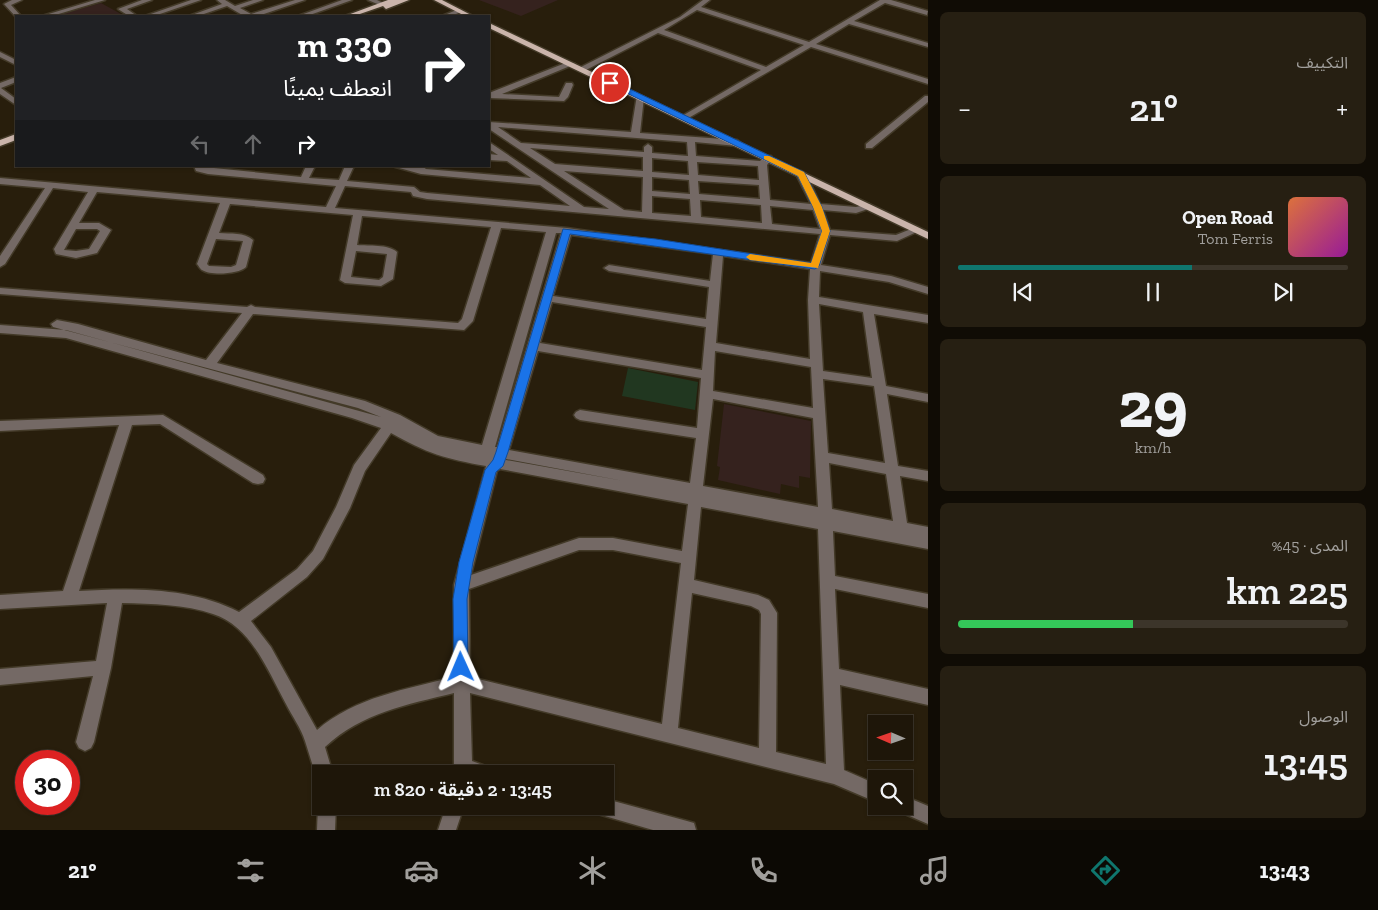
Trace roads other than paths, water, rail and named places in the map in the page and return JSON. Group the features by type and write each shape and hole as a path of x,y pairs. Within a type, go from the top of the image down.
{"main road":[{"path":"351,15 394,0"},
{"path":"363,15 406,0"},
{"path":"439,0 455,13"},
{"path":"490,25 737,143 765,161 801,174 928,236"},
{"path":"0,138 15,132"},
{"path":"0,143 15,138"}],"street":[{"path":"15,0 7,4 17,15"},
{"path":"49,15 102,0"},
{"path":"106,0 132,15"},
{"path":"121,9 146,0 164,11"},
{"path":"151,15 198,0"},
{"path":"234,8 260,0"},
{"path":"254,15 302,0"},
{"path":"304,15 349,0"},
{"path":"371,0 382,4"},
{"path":"581,69 682,18 707,0"},
{"path":"685,118 885,0 927,13"},
{"path":"194,15 223,2 249,15"},
{"path":"696,8 928,82"},
{"path":"234,15 242,12"},
{"path":"848,22 928,45"},
{"path":"657,30 767,70"},
{"path":"0,54 12,58"},
{"path":"492,93 571,64"},
{"path":"0,86 15,79"},
{"path":"492,93 561,99 564,97 569,85"},
{"path":"0,90 15,102"},
{"path":"635,136 640,97"},
{"path":"869,146 928,98"},
{"path":"490,124 737,143"},
{"path":"490,125 621,212"},
{"path":"647,215 648,137"},
{"path":"691,140 696,219"},
{"path":"519,145 691,158 765,161 764,183 767,226"},
{"path":"490,146 581,209"},
{"path":"490,158 509,159"},
{"path":"198,167 199,169 208,171 414,190 416,194 426,196 621,212 891,239 916,230"},
{"path":"267,176 272,167"},
{"path":"304,179 310,167"},
{"path":"329,210 350,167"},
{"path":"405,167 542,182"},
{"path":"552,167 764,183"},
{"path":"414,190 422,169"},
{"path":"801,174 826,231 815,266 813,300 828,581 835,776"},
{"path":"0,181 566,231 815,266 891,279 928,291"},
{"path":"0,264 51,185"},
{"path":"73,226 94,189"},
{"path":"549,207 552,189"},
{"path":"648,194 856,210 869,207"},
{"path":"212,236 242,237 248,240 241,267 232,270 208,269 203,267 202,264 212,236 226,201"},
{"path":"351,248 392,252 388,279 381,282 346,281 351,248 358,213"},
{"path":"0,291 460,327 467,321 497,225"},
{"path":"462,765 461,585 552,230"},
{"path":"493,459 532,346 566,231"},
{"path":"669,733 708,394 707,375 718,252"},
{"path":"609,268 715,285"},
{"path":"547,298 712,324"},
{"path":"813,300 928,319"},
{"path":"209,365 250,310"},
{"path":"868,310 901,528"},
{"path":"0,322 59,324 78,328 382,411 436,441 493,459"},
{"path":"0,329 66,334 361,415 390,426 433,450 697,494 825,519 928,543"},
{"path":"532,346 707,375"},
{"path":"710,346 817,369 928,398"},
{"path":"708,394 819,414"},
{"path":"580,415 702,434"},
{"path":"0,426 152,419 172,424 258,479"},
{"path":"70,597 127,420"},
{"path":"239,621 296,578 318,554 343,508 359,469 390,426"},
{"path":"821,457 928,476"},
{"path":"825,519 928,533"},
{"path":"461,585 579,544 613,544 689,558"},
{"path":"828,581 928,601"},
{"path":"686,585 753,600 764,606 769,614 767,758"},
{"path":"0,602 70,597 116,597 174,601 205,605 221,610 239,621 266,653 314,745 321,765"},
{"path":"85,742 103,668 116,597"},
{"path":"0,677 103,668"},
{"path":"831,674 928,697"},
{"path":"314,745 333,728 381,703 462,684 767,758 835,776 868,790"},
{"path":"913,809 928,815"},
{"path":"614,811 686,830"},
{"path":"326,830 327,815"},
{"path":"447,830 452,815"}]}
